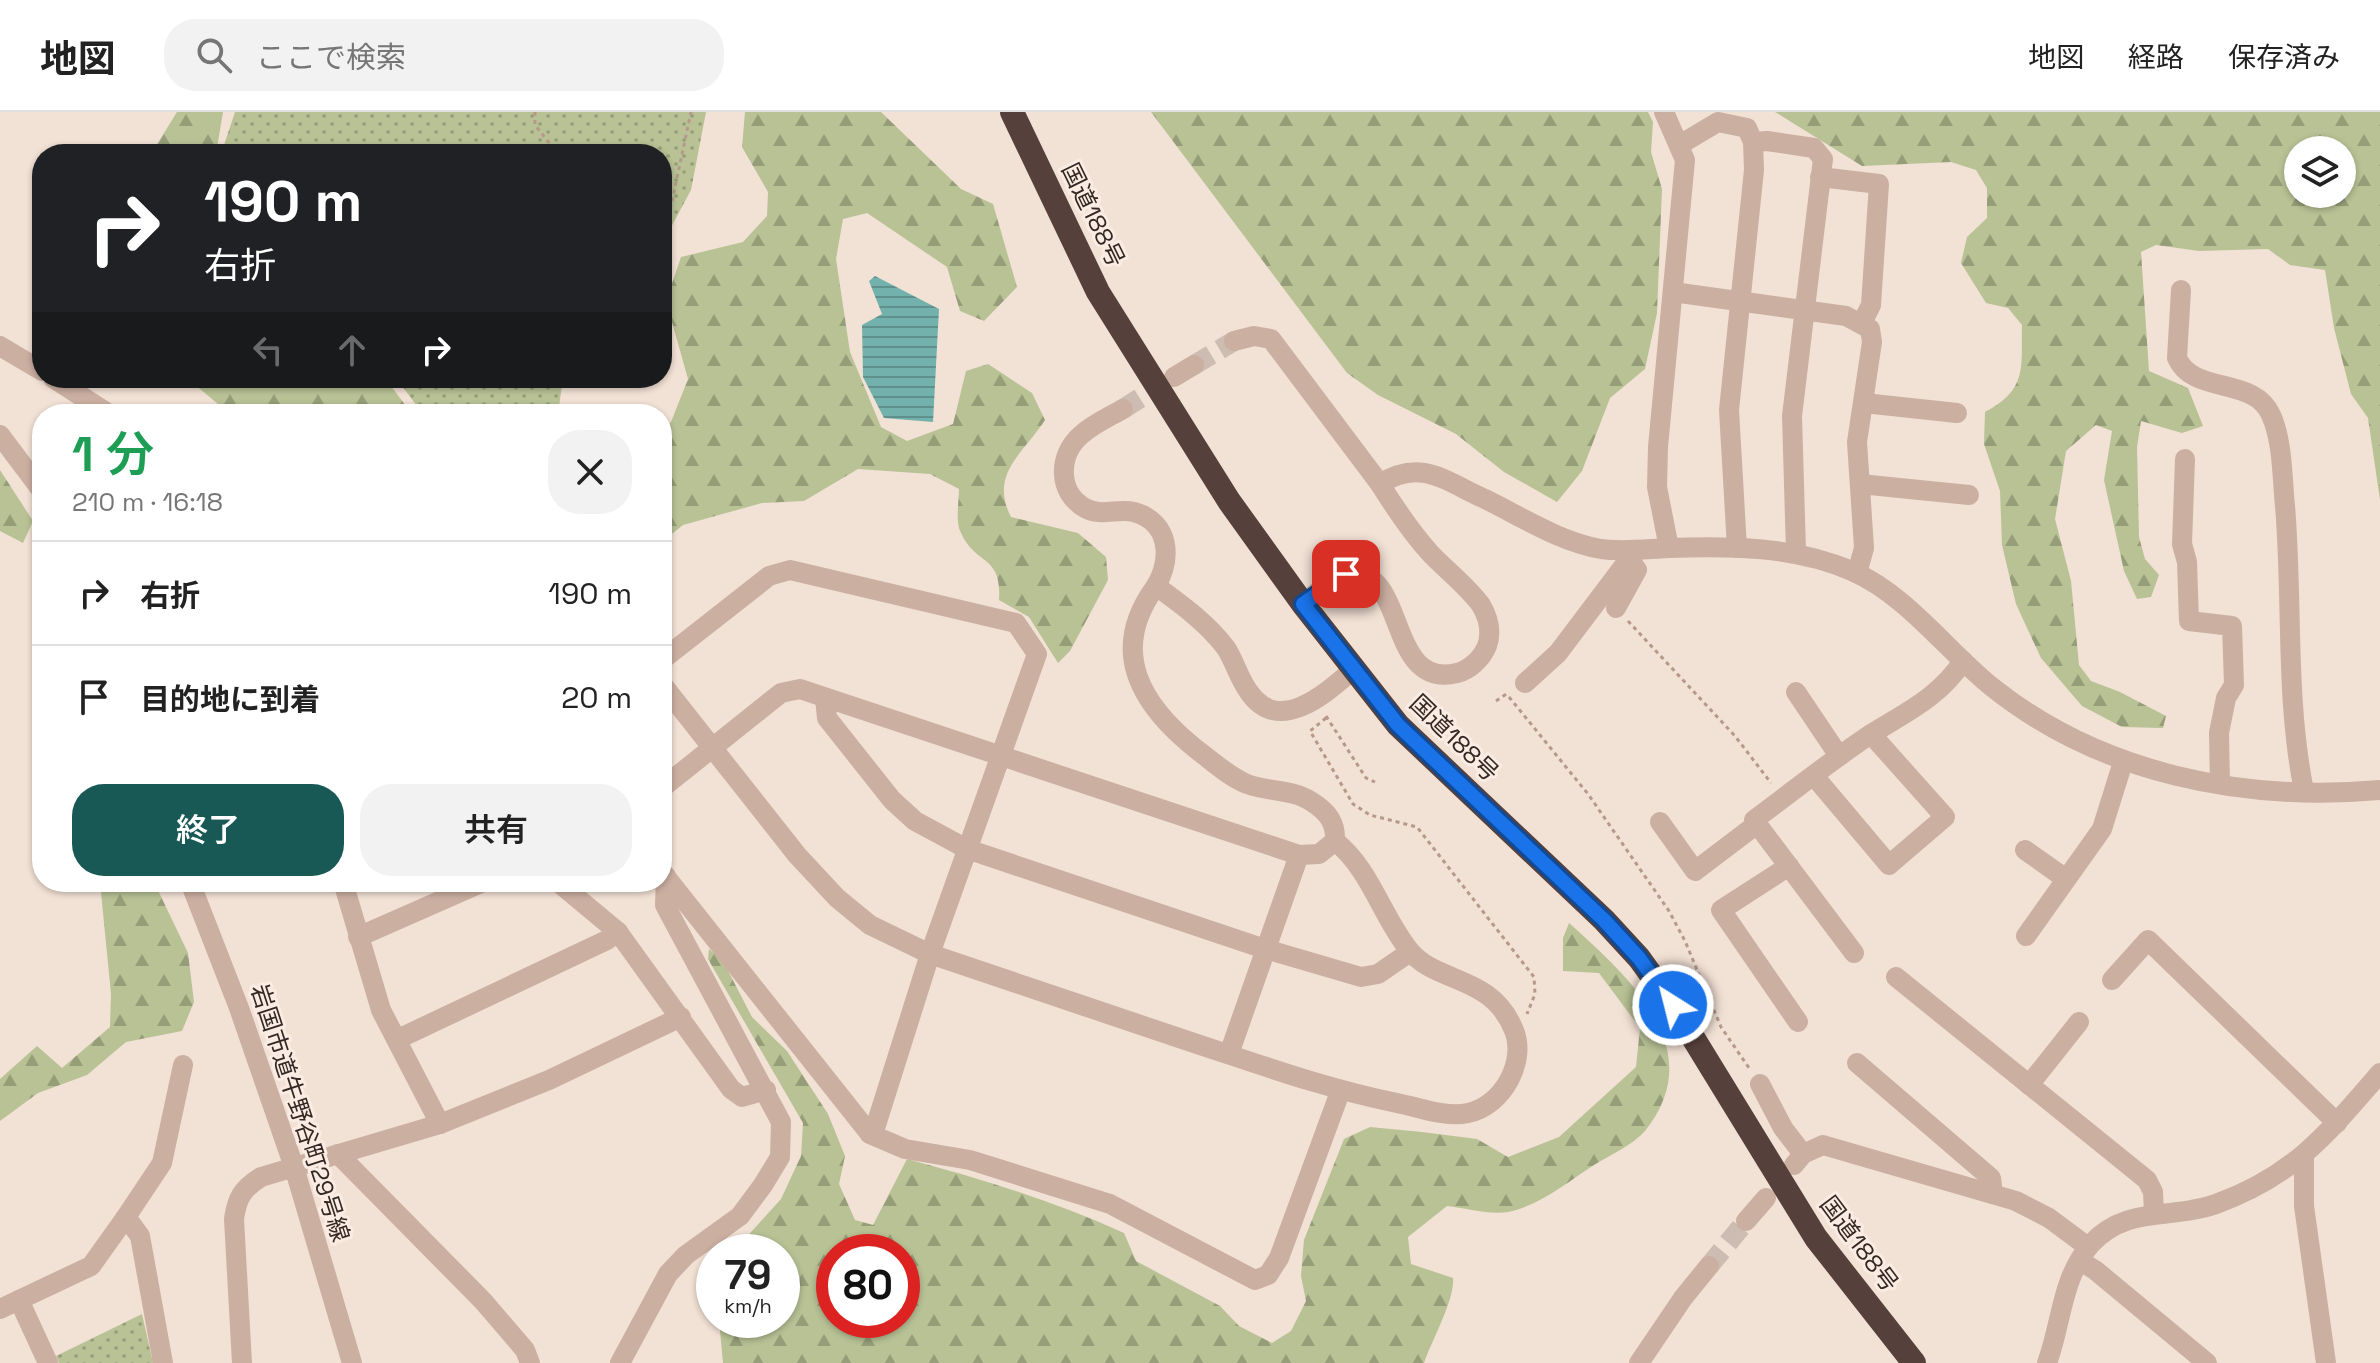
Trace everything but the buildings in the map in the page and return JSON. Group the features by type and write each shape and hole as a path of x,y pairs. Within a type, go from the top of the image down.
{"highway":[{"name":"国道188号","path":"1012,112 1098,292 1229,501 1303,604 1398,725 1604,920 1639,958 1673,1005 1816,1238 1914,1363"}],"street":[{"path":"1664,112 1681,144 1684,177 1657,487 1669,548"},
{"path":"1681,144 1718,122 1747,128 1753,142 1754,170 1729,410 1737,548"},
{"path":"1753,142 1814,148 1823,159 1792,416 1796,552"},
{"path":"1820,177 1879,184 1871,305 1862,323"},
{"path":"2181,290 2177,358 2181,368 2192,375 2250,393 2270,412 2277,431 2287,537 2293,728 2304,791"},
{"path":"1673,292 1846,316 1870,329 1872,342 1857,442 1864,548 1857,573"},
{"path":"1234,341 1254,336 1271,339 1429,551 1480,605 1489,622 1488,644 1476,663 1460,673 1444,675 1432,672 1408,651 1381,589 1372,578 1358,573 1346,574 1303,604"},
{"path":"0,346 32,365"},
{"path":"1174,377 1194,365"},
{"path":"69,388 93,404"},
{"path":"1864,403 1957,413"},
{"path":"672,780 781,693 800,689 1000,753 1299,855 1319,854 1335,841 1336,826 1324,810 1309,799 1247,783 1225,771 1168,726 1152,708 1139,685 1133,660 1140,616 1144,602 1165,570 1168,555 1163,536 1154,522 1133,512 1100,513 1086,509 1072,497 1064,482 1064,463 1071,446 1083,433 1123,409"},
{"path":"0,435 32,478"},
{"path":"2185,459 2182,544 2187,562 2189,621 2232,626 2234,685 2226,698 2219,733 2220,784"},
{"path":"1380,484 1399,472 1415,470 1577,542 1629,555 1669,548 1796,552 1857,573 1909,610 1992,687 2031,714 2123,762 2180,778 2220,784 2304,791 2380,790"},
{"path":"1860,484 1969,495"},
{"path":"1616,608 1637,570 1629,555"},
{"path":"1525,683 1558,653 1629,555"},
{"path":"672,652 769,576 790,570 1016,623 1037,654 930,954 876,1125 870,1134"},
{"path":"1156,586 1209,628 1226,649 1248,692 1260,705 1277,711 1321,709 1353,670"},
{"path":"1854,953 1754,820 1871,734 1920,707 1952,678 1963,661"},
{"path":"1796,692 1839,756"},
{"path":"672,696 797,855 837,898 870,925 930,954 1340,1092 1448,1113 1469,1113 1492,1102 1508,1084 1517,1057 1514,1029 1500,1007 1476,985 1430,966 1410,952 1355,858 1335,841"},
{"path":"825,698 827,718 892,800 915,821 967,849 1265,949 1361,977 1378,974 1410,952"},
{"path":"1814,776 1889,865 1945,817 1871,734"},
{"path":"2026,936 2102,829 2123,762"},
{"path":"1660,822 1695,871 1757,824"},
{"path":"2025,850 2066,879"},
{"path":"1229,1054 1299,855"},
{"path":"1789,866 1721,910 1798,1022"},
{"path":"672,884 870,1134 905,1149 970,1160 1110,1204 1255,1280 1268,1275 1279,1258 1340,1092"},
{"name":"岩国市道牛野谷町29号線","path":"194,892 239,1008 294,1167 352,1363"},
{"path":"346,892 381,1010 440,1124"},
{"path":"358,937 460,892"},
{"path":"570,892 618,932 731,1089 742,1097 766,1090"},
{"path":"620,1363 668,1274 686,1255 740,1216 780,1157 781,1122 665,905 665,892"},
{"path":"398,1039 618,932"},
{"path":"2112,980 2148,940 2337,1123"},
{"path":"1896,977 2147,1180 2153,1192 2154,1213"},
{"path":"242,1363 234,1219 237,1198 261,1177 440,1124 549,1080 681,1017"},
{"path":"2029,1085 2079,1022"},
{"path":"1857,1063 1991,1178 1993,1194"},
{"path":"48,1363 10,1304 91,1266 162,1163 183,1065"},
{"path":"2047,1363 2057,1337 2060,1307 2084,1254 2122,1221 2154,1213 2213,1206 2304,1158 2380,1073"},
{"path":"1760,1084 1799,1159 1823,1145 1993,1194 2049,1218 2084,1254 2207,1363"},
{"path":"338,1154 483,1301 525,1350 530,1363"},
{"path":"2304,1158 2304,1206 2326,1363"},
{"path":"1746,1221 1766,1198"},
{"path":"126,1217 140,1236 163,1363"},
{"path":"1639,1363 1709,1266"}],"path":[{"path":"535,112 535,125 550,144"},
{"path":"672,201 691,112"},
{"path":"1616,608 1735,736 1784,798"},
{"path":"1507,694 1588,794 1669,911 1721,1027 1760,1084"},
{"path":"1321,709 1366,778 1375,782"},
{"path":"1321,709 1310,731 1353,804 1370,815 1417,827 1534,977 1535,994 1526,1016 1514,1029"}],"green space":[{"path":"177,112 223,112 218,144 157,144"},
{"path":"235,112 706,112 691,190 672,225 672,144 224,144"},
{"path":"745,112 881,112 961,189 993,204 1017,287 984,321 960,311 947,267 867,213 843,219 836,259 850,352 881,427 907,441 953,424 966,371 988,364 1032,393 1045,420 1006,476 1005,502 1011,517 1078,533 1106,557 1108,580 1070,651 1058,663 1029,617 999,600 999,585 992,567 967,543 959,528 959,489 930,474 858,469 804,501 762,503 683,525 672,534 672,419 688,379 672,322 672,283 681,257 743,242 767,216 768,192 742,147"},
{"path":"1151,112 1648,112 1653,122 1651,152 1662,189 1657,313 1645,369 1610,398 1582,471 1557,502 1504,472 1456,434 1378,395 1347,373"},
{"path":"1775,112 2380,112 2380,500 2368,418 2351,394 2334,328 2325,270 2290,265 2268,249 2199,251 2156,245 2141,252 2149,371 2188,388 2203,426 2182,433 2141,421 2137,447 2139,537 2145,559 2159,575 2151,597 2137,599 2124,571 2104,480 2112,431 2096,425 2066,451 2055,519 2071,581 2079,665 2091,681 2166,716 2163,728 2122,727 2082,706 2041,658 2016,604 2002,545 2000,491 1984,444 1985,412 2009,395 2019,376 2022,325 2008,308 1986,303 1961,263 1967,237 1987,218 1987,188 1976,170 1951,162 1862,166"},
{"path":"199,388 392,388 404,404 218,404"},
{"path":"404,388 562,388 559,404 416,404"},
{"path":"0,470 32,523 23,543 0,531"},
{"path":"101,892 159,892 188,953 194,1002 182,1031 126,1042 87,1075 38,1093 0,1121 0,1079 37,1046 62,1068 110,1027 111,994"},
{"path":"1569,923 1615,966 1654,1016 1666,1043 1669,1071 1663,1101 1645,1131 1634,1141 1542,1199 1501,1213 1447,1206 1408,1237 1411,1264 1453,1278 1447,1308 1424,1363 723,1363 721,1338 800,1338 800,1234 749,1234 781,1199 801,1156 803,1123 708,959 709,949 723,961 752,1017 787,1051 828,1114 845,1156 839,1184 855,1220 873,1225 907,1159 963,1174 1044,1201 1124,1233 1136,1261 1220,1306 1239,1326 1272,1343 1291,1331 1306,1301 1301,1276 1304,1240 1344,1139 1370,1127 1422,1132 1477,1139 1508,1157 1559,1137 1636,1067 1640,1028 1599,973 1563,971 1563,938"},
{"path":"142,1314 153,1363 59,1363 56,1356"}],"water":[{"path":"875,276 939,309 933,422 884,418 863,377 862,325 882,314 869,281"}],"tunnel":[{"path":"1194,365 1234,341"},
{"path":"1123,409 1170,379"},
{"path":"1709,1266 1746,1221"}],"route":[{"path":"1346,574 1303,604 1353,670 1398,725 1604,920 1639,958 1673,1005"}]}
